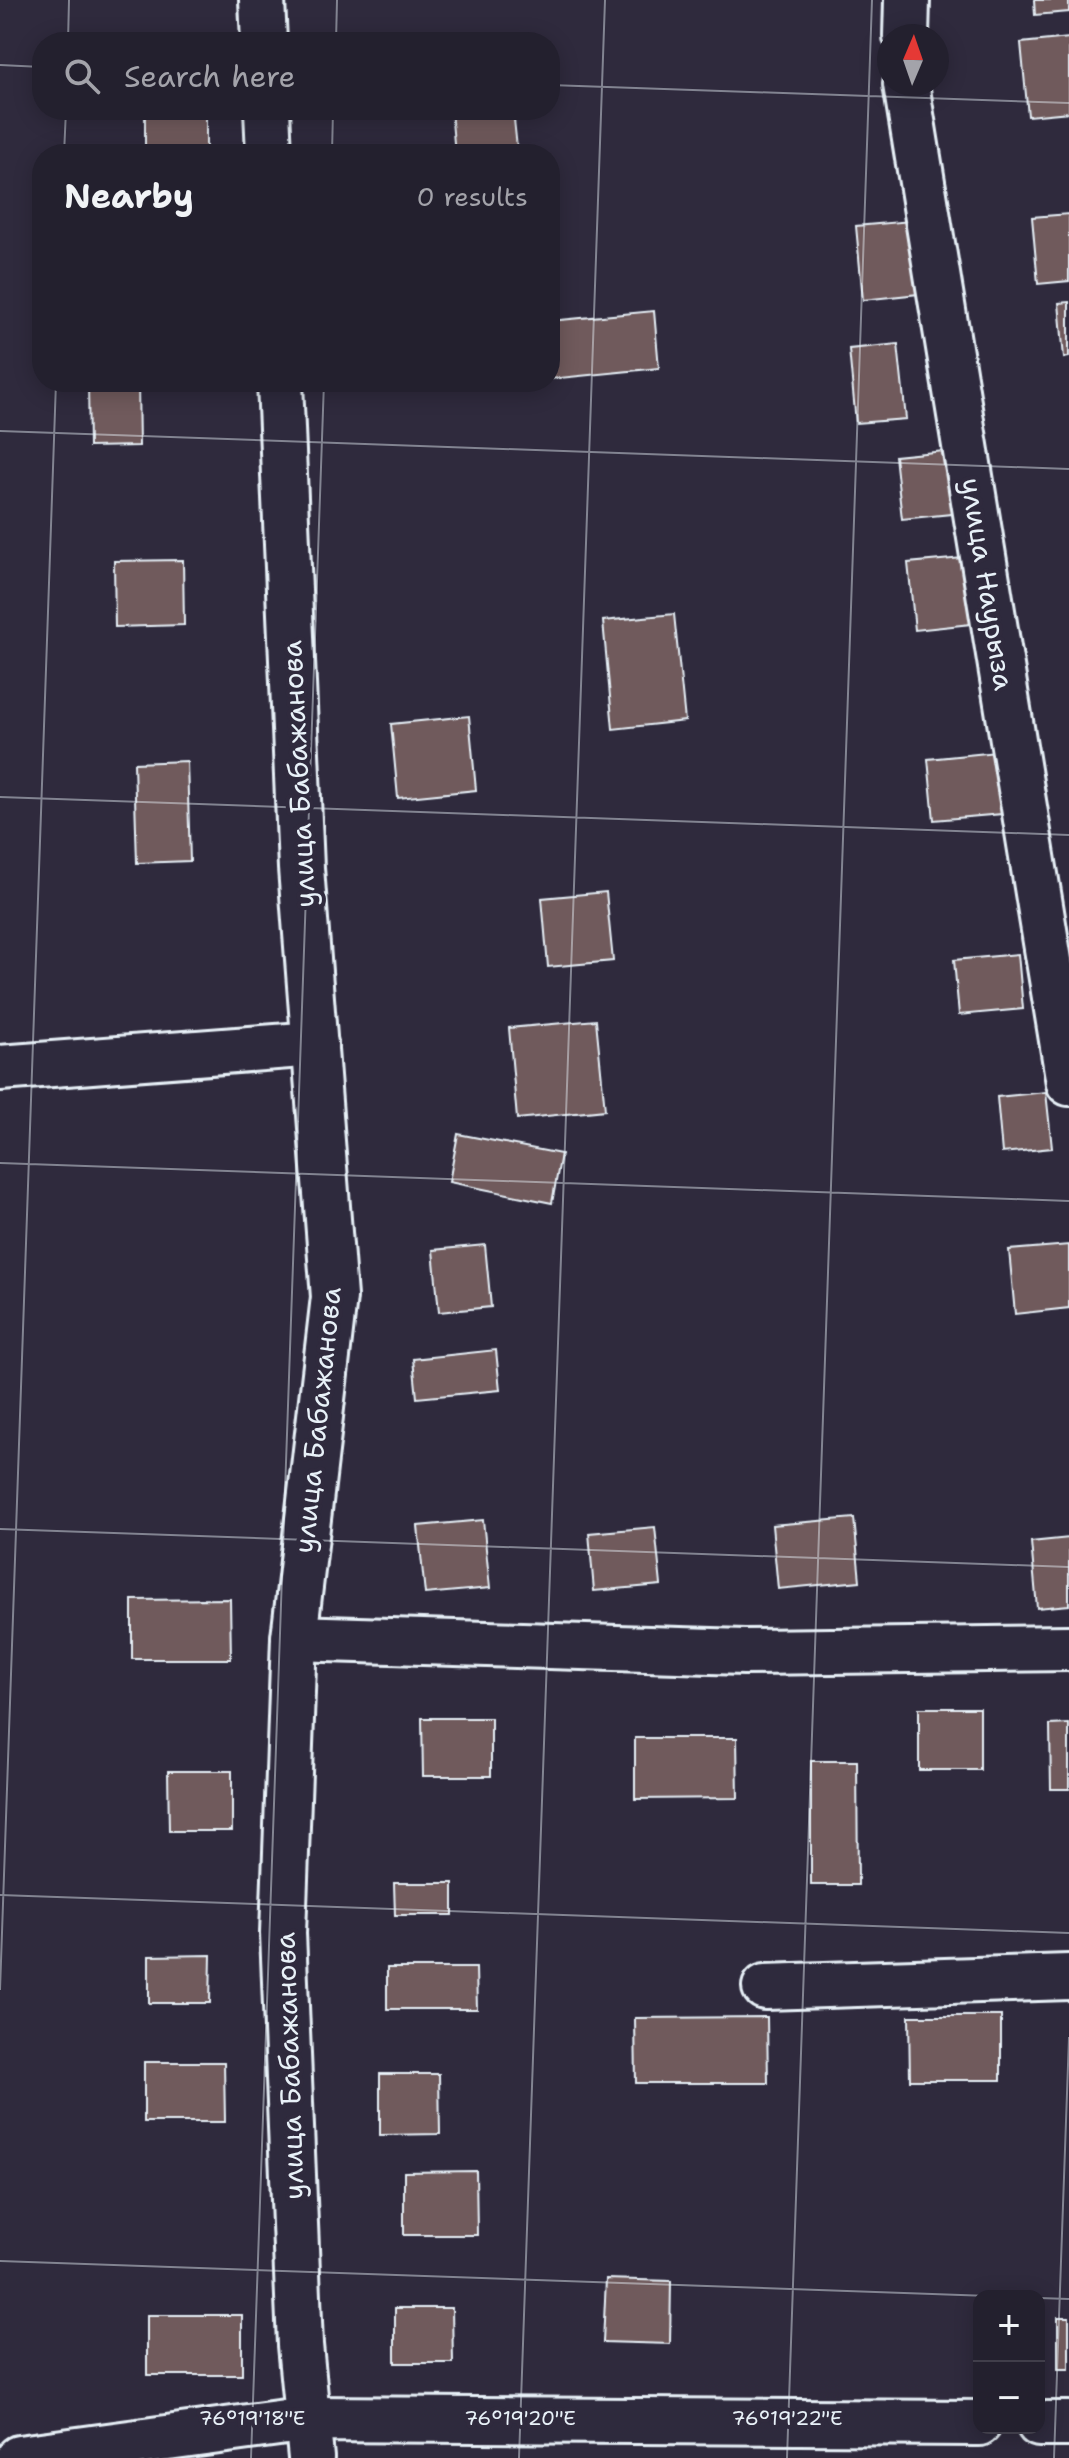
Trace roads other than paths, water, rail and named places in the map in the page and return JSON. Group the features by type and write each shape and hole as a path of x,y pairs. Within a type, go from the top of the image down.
{"street":[{"path":"262,0 264,32"},
{"path":"906,24 907,0"},
{"name":"улица Наурыза","path":"908,96 1069,1083"},
{"path":"267,120 269,144"},
{"name":"улица Бабажанова","path":"280,392 301,868 334,1297 294,1638 283,1933 300,2345 310,2438"},
{"path":"0,1068 315,1044"},
{"path":"294,1638 744,1652 1069,1648"},
{"path":"765,1987 1069,1977"},
{"path":"19,2458 310,2438 973,2423"},
{"path":"1045,2424 1069,2424"}]}
